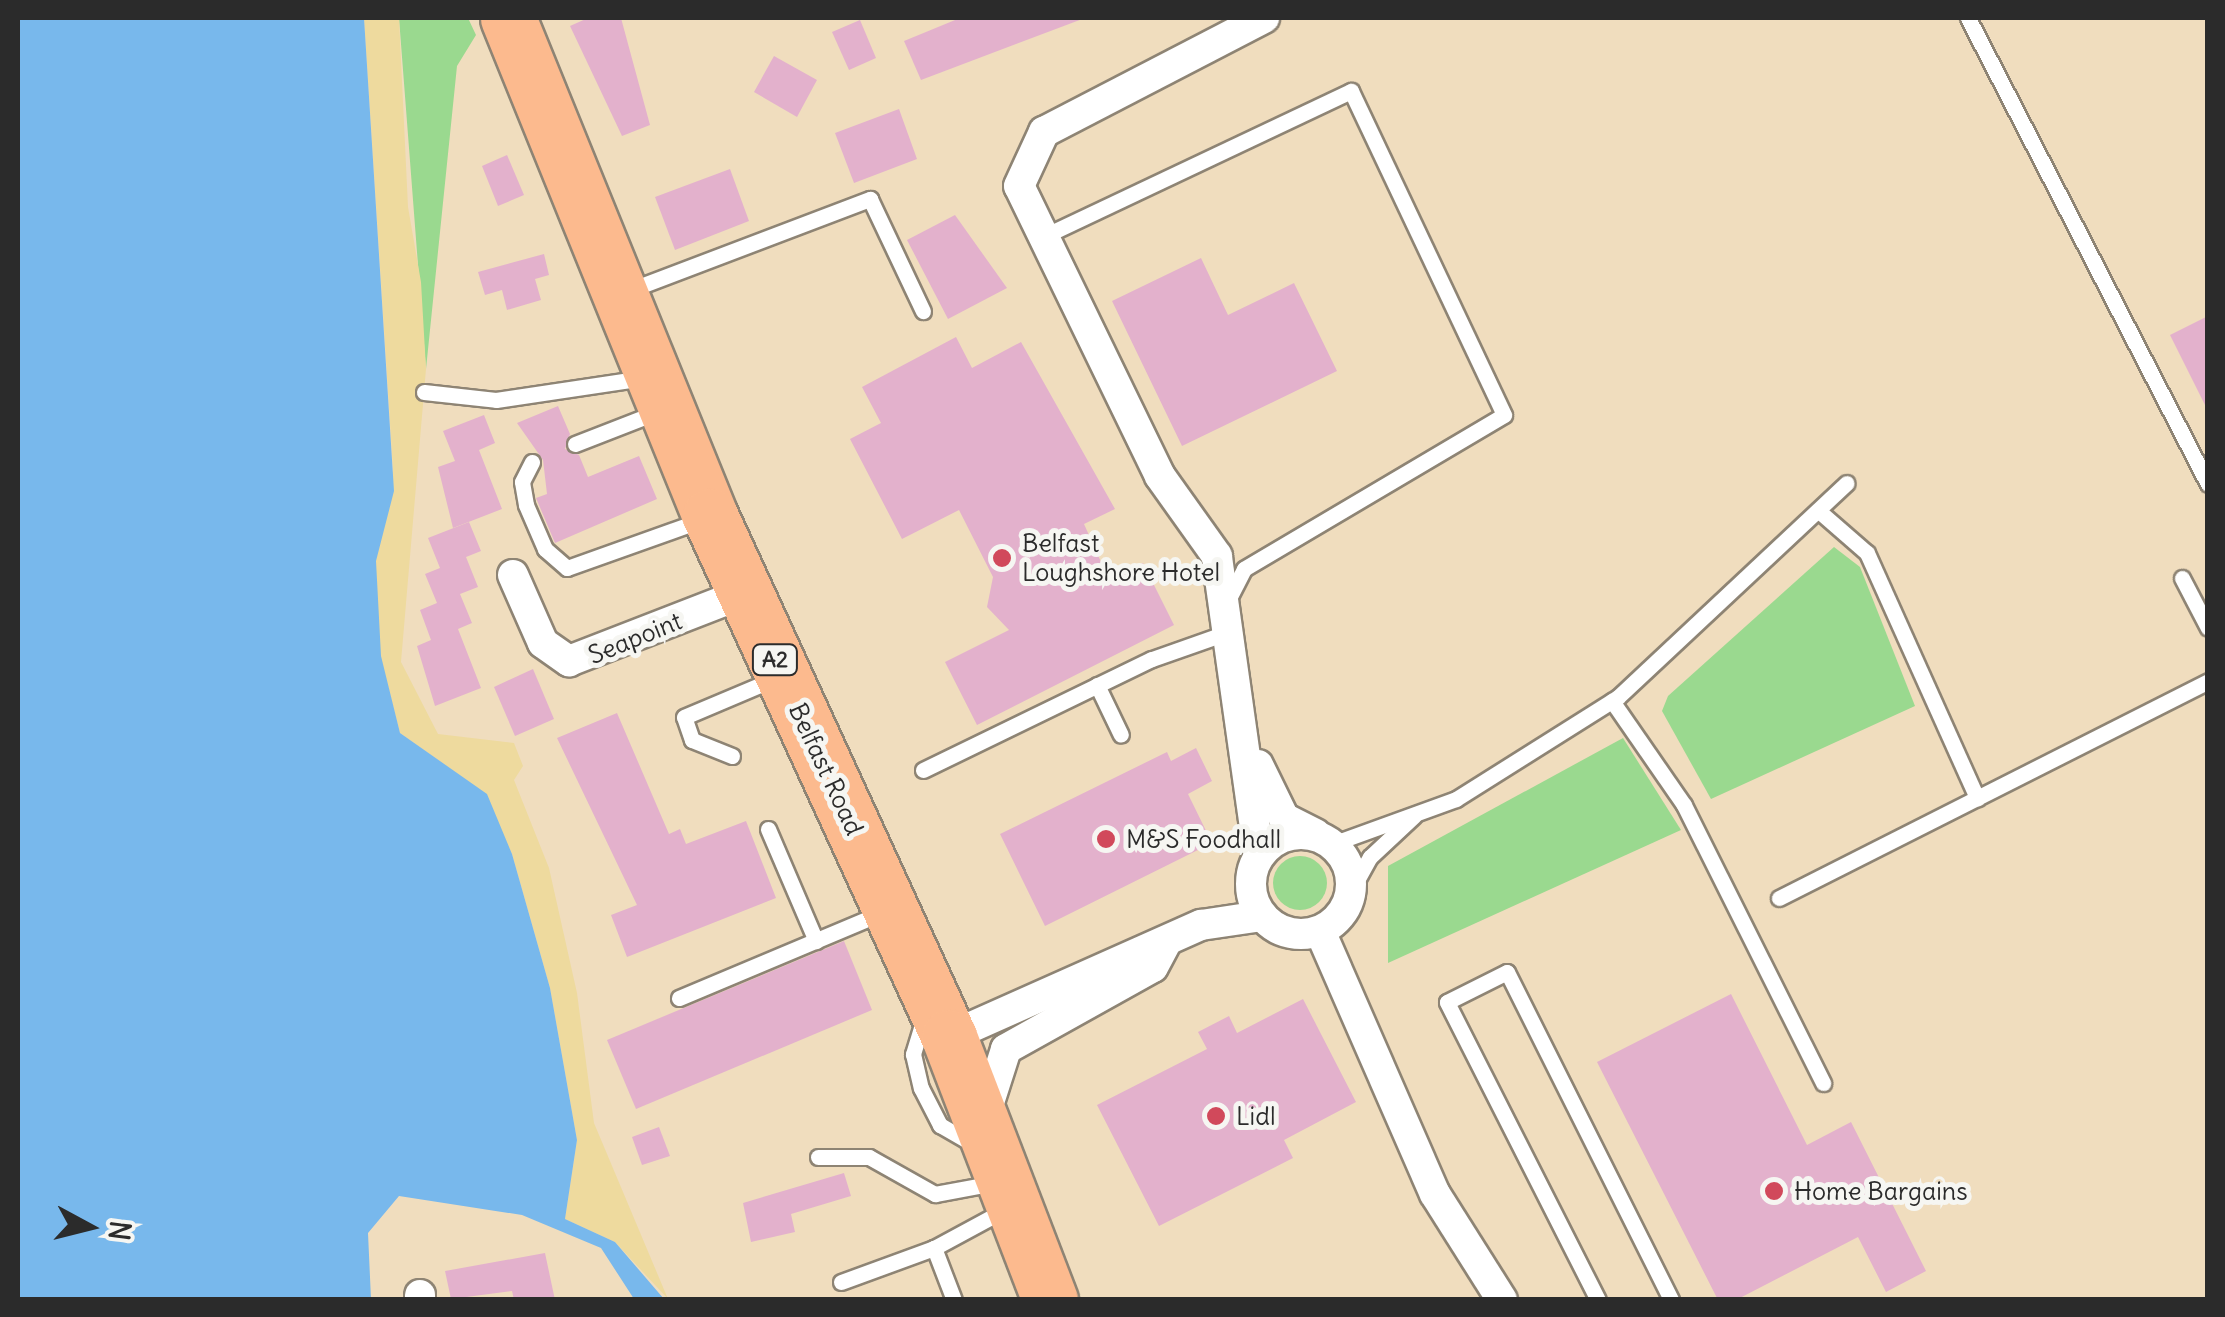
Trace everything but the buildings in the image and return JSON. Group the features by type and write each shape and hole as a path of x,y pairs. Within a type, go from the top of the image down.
{"highway":[{"name":"Belfast Road","path":"508,18 710,516 940,1017 1050,1300"}],"street":[{"path":"1200,925 1250,887 1259,856 1249,744 1225,624 1231,562 1160,476 1040,238 1020,186 1044,132 1264,18"},
{"name":"Seapoint","path":"513,575 539,636 569,662 744,593"},
{"path":"1249,744 1284,818 1325,840 1351,891 1320,931 1288,933 1262,916 1250,887"},
{"path":"1259,856 1285,836 1325,840"},
{"path":"940,1017 1200,925 1262,916"},
{"path":"1320,931 1435,1194 1502,1300"},
{"path":"999,1167 1006,1049 1153,967 1169,937"}],"lane":[{"path":"1968,18 2208,484"},
{"path":"1040,238 1351,91 1504,415 1231,562"},
{"path":"620,294 870,199 923,310"},
{"path":"424,392 496,400 659,393"},
{"path":"575,444 659,393"},
{"path":"532,462 522,482 526,505 545,549 567,568 710,516"},
{"path":"1351,891 1370,857 1414,816 1612,701 1847,483"},
{"path":"1820,512 1867,553 1978,798"},
{"path":"2182,578 2208,628"},
{"path":"923,770 1225,624"},
{"path":"732,756 692,740 684,717 782,676"},
{"path":"1779,898 2208,681"},
{"path":"1097,685 1121,735"},
{"path":"1612,701 1684,806 1824,1083"},
{"path":"1325,840 1414,816"},
{"path":"768,829 816,940"},
{"path":"679,998 892,909"},
{"path":"1598,1300 1447,1002 1507,972 1671,1300"},
{"path":"818,1158 869,1157 935,1194 999,1167"},
{"path":"841,1282 934,1248 999,1167"},
{"path":"934,1248 954,1300"}],"green space":[{"path":"399,18 468,18 476,35 457,66 426,369"},
{"path":"1834,547 1860,567 1915,706 1711,799 1662,711 1668,696"},
{"path":"1623,738 1681,830 1388,963 1388,866"},
{"path":"1300,856 1319,864 1327,883 1319,902 1300,910 1281,902 1273,883 1281,864"}],"sand":[{"path":"364,18 399,18 408,207 421,282 426,369 401,662 438,734 514,743 523,766 514,780 549,868 577,993 594,1123 668,1299 615,1242 565,1219 577,1140 550,988 512,854 483,792 400,733 380,655 375,561 393,470"}],"water":[{"path":"18,18 364,18 394,491 376,561 381,656 400,733 487,794 512,854 550,988 577,1140 565,1219 615,1242 664,1299 634,1299 601,1248 522,1215 399,1196 368,1233 371,1299 18,1299"}],"place":[{"name":"Belfast Loughshore Hotel","path":"1002,558"},
{"name":"M&S Foodhall","path":"1106,839"},
{"name":"Lidl","path":"1216,1116"},
{"name":"Home Bargains","path":"1774,1191"}]}
